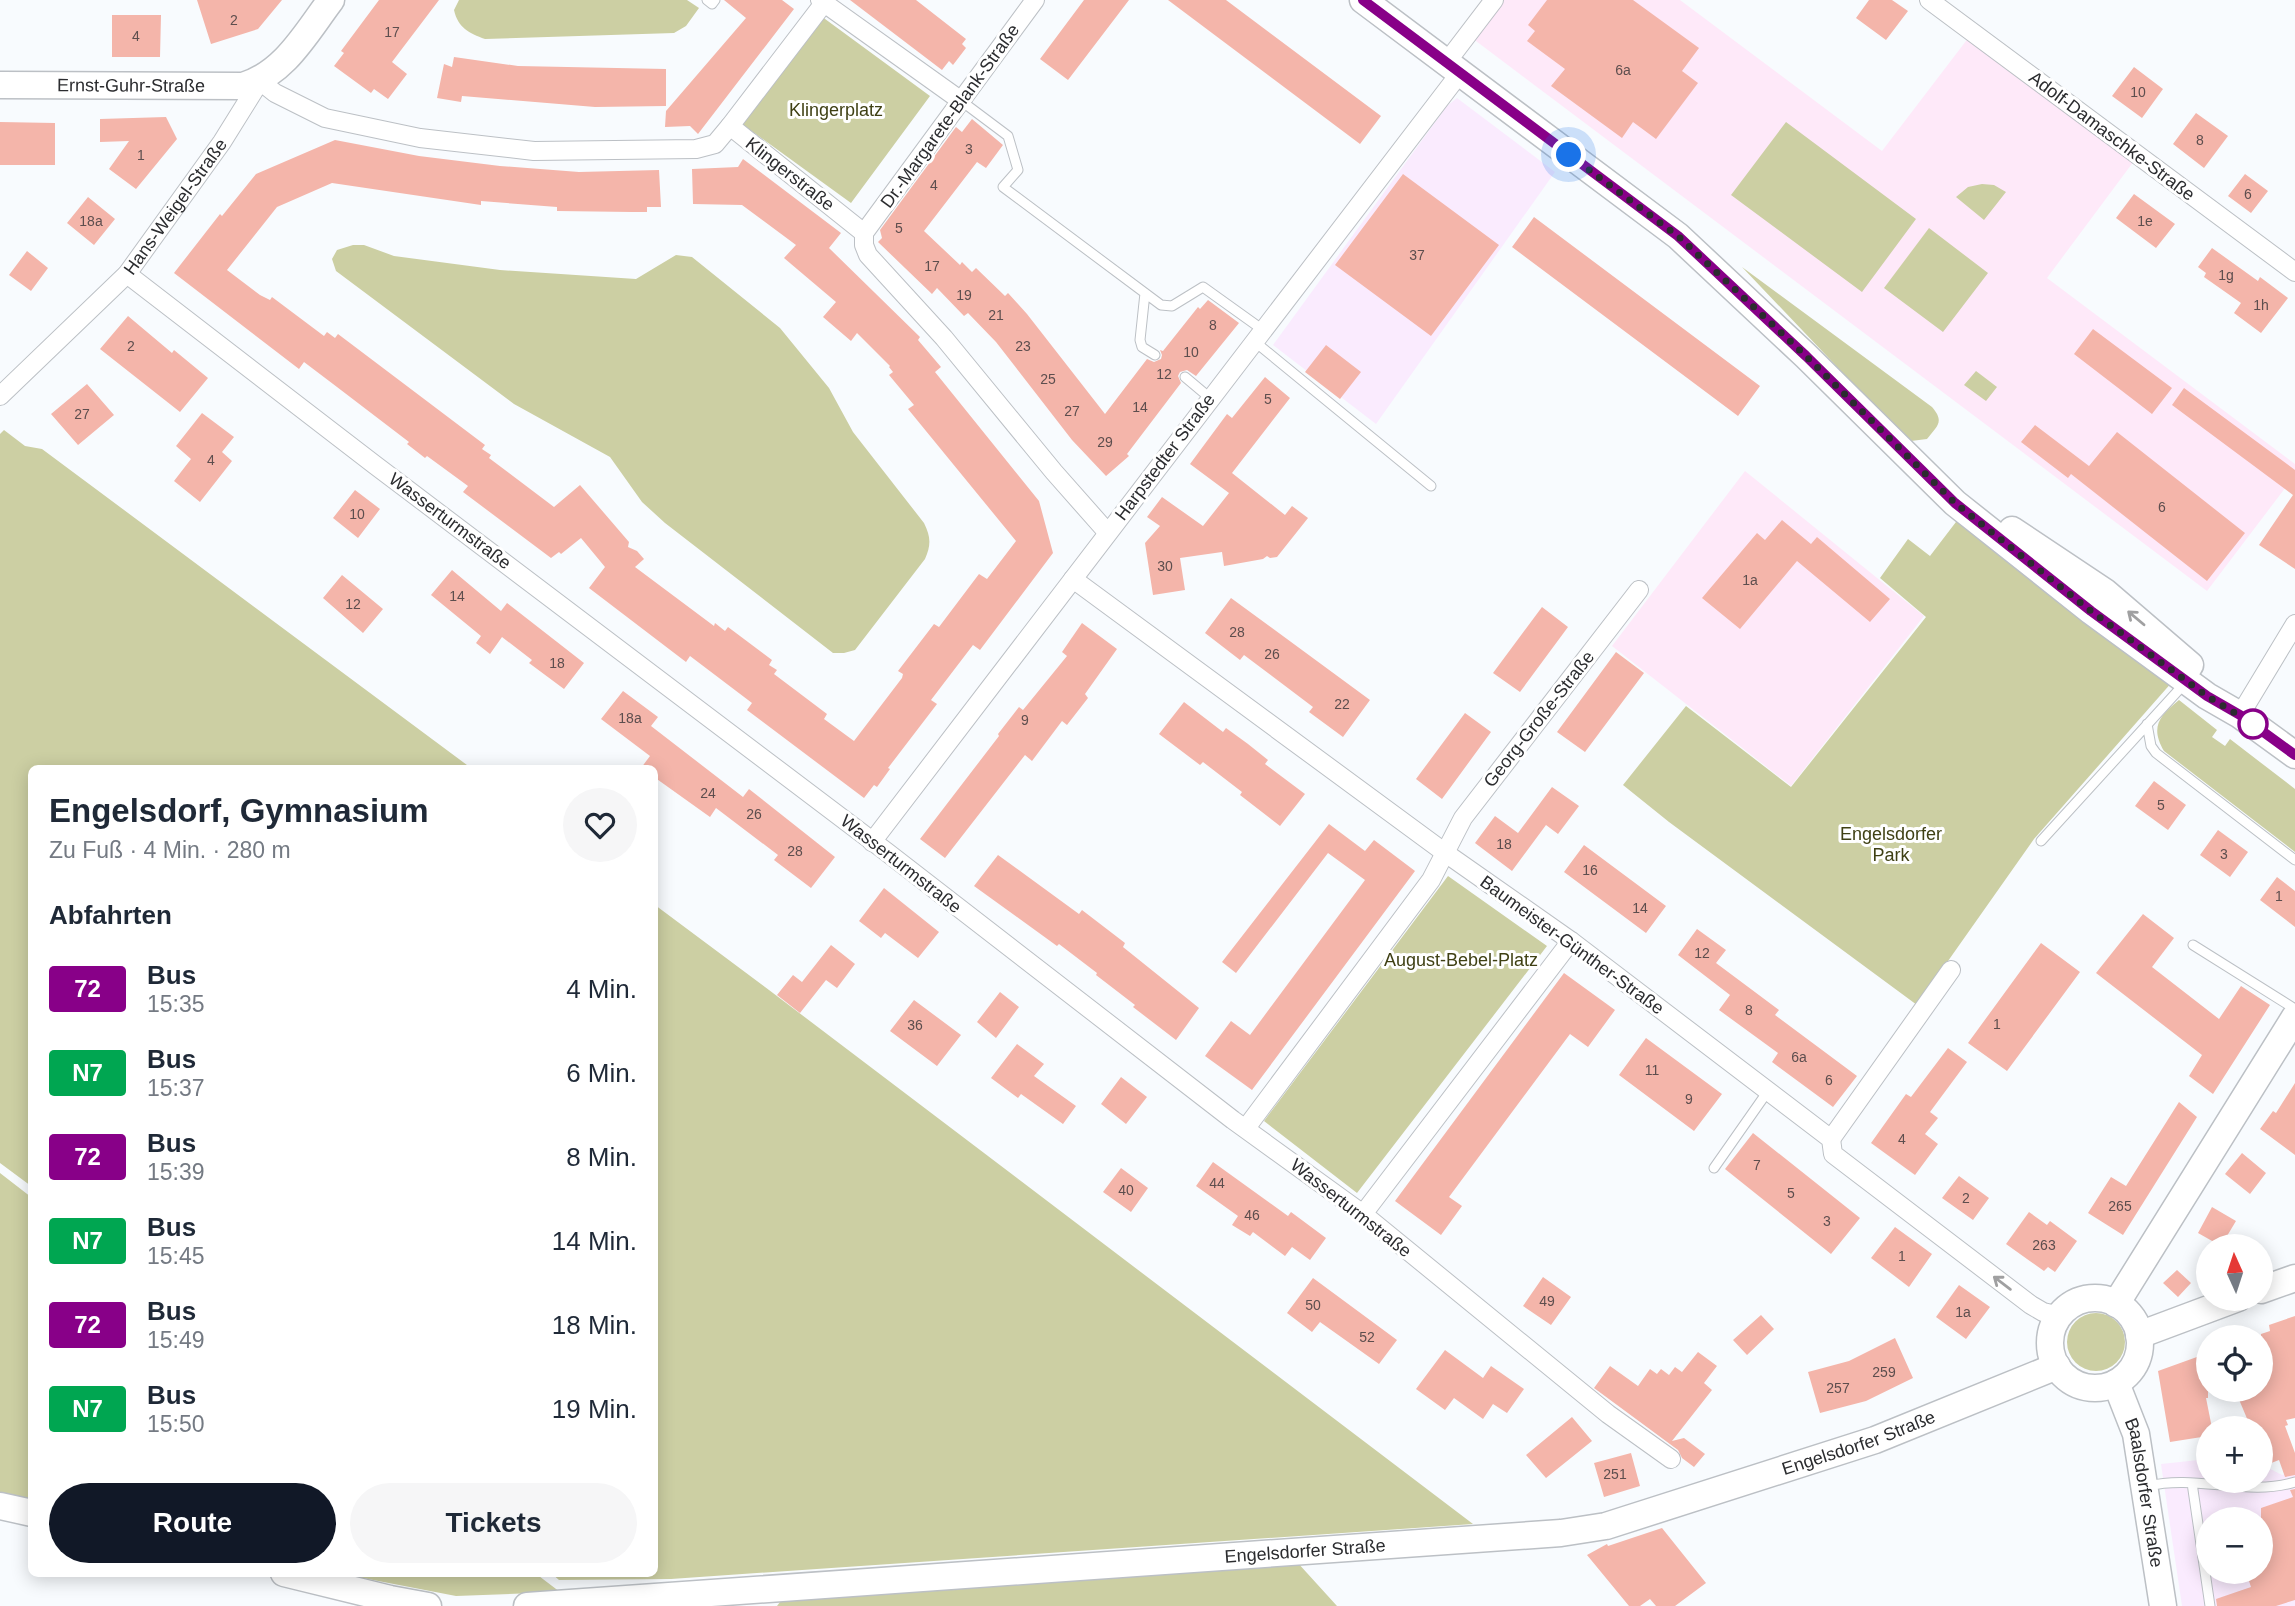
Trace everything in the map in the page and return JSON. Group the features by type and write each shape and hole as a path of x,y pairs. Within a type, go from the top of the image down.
{"main road":[{"name":"Hans-Weigel-Straße","path":"260,80 276,70 294,50 331,0"},
{"path":"1363,0 1678,236 1965,512 2091,611 2186,681 2240,715 2295,755"},
{"name":"Ernst-Guhr-Straße","path":"0,85 243,86 260,80"},
{"path":"1920,469 2105,592 2214,685 2240,715"},
{"path":"2116,1304 2295,1017"},
{"path":"2273,1286 2295,1278"},
{"path":"2091,1299 2116,1304 2127,1311 2135,1322 2140,1349 2136,1363 2127,1375 2103,1388 2076,1384 2065,1377 2057,1366 2050,1342 2053,1329 2060,1316 2078,1302 2091,1299"},
{"path":"2139,1335 2203,1311"},
{"name":"Engelsdorfer Straße","path":"527,1606 1572,1532 1606,1526 1875,1440 2057,1366"},
{"name":"Baalsdorfer Straße","path":"2116,1383 2136,1434 2162,1606"},
{"path":"0,1506 28,1512"},
{"path":"300,1577 428,1606"}],"street":[{"name":"Dr.-Margarete-Blank-Straße","path":"864,233 1035,0"},
{"name":"Harpstedter Straße","path":"872,842 1259,336 1453,68 1494,0"},
{"name":"Adolf-Damaschke-Straße","path":"1929,0 2295,272"},
{"path":"730,126 822,1 960,100"},
{"name":"Klingerstraße","path":"260,80 275,93 326,118 421,138 534,151 696,149 715,144 730,126 864,233 864,245 868,255 944,338 1107,532"},
{"name":"Hans-Weigel-Straße","path":"0,396 127,274 222,142 260,80"},
{"name":"Wasserturmstraße","path":"127,274 1245,1128 1363,1214 1608,1414 1671,1459"},
{"name":"Baumeister-Günther-Straße","path":"1073,579 1444,852 1571,941 1831,1139 1833,1154 2031,1305 2043,1312 2060,1316"},
{"name":"Georg-Große-Straße","path":"1444,852 1463,818 1639,590"},
{"path":"2240,715 2295,624"},
{"path":"1245,1128 1431,880 1444,852"},
{"path":"1363,1214 1571,941"},
{"path":"1831,1139 1951,970"}],"lane":[{"path":"706,0 712,4 715,0"},
{"path":"960,100 1008,136 1018,170 1003,187 1161,305 1172,306 1203,287 1431,486"},
{"path":"1145,293 1140,340 1142,347 1155,355"},
{"path":"1185,377 1210,398"},
{"path":"2041,841 2186,681"},
{"path":"2147,724 2151,746 2156,753 2295,860"},
{"path":"2193,945 2295,1009"},
{"path":"1714,1168 1768,1091"},
{"path":"2143,1487 2171,1481 2276,1488 2295,1482"},
{"path":"2192,1483 2210,1606"}],"shaded area":[{"path":"1495,0 1680,0 1882,151 1969,37 2134,161 2047,278 2295,464 2295,475 2207,591 1468,35"},
{"path":"1457,98 1555,172 1376,424 1273,345 1447,106"},
{"path":"1745,471 1924,616 1791,786 1612,646"},
{"path":"2196,1460 2196,1493 2273,1493 2273,1470 2282,1475 2295,1469 2295,1606 2182,1606 2161,1464"}],"green space":[{"path":"459,0 687,0 699,8 686,26 674,33 485,39 461,26 454,10"},
{"name":"Klingerplatz","path":"821,16 930,96 851,203 742,124"},
{"path":"1786,122 1916,219 1862,292 1731,195"},
{"path":"1994,185 2006,192 1984,220 1956,197 1968,187"},
{"path":"1929,228 1988,273 1943,332 1884,288"},
{"path":"364,245 394,256 500,270 636,279 676,255 692,257 780,328 829,388 853,432 924,523 929,541 925,559 855,650 833,653 665,523 642,502 610,457 514,404 336,271 332,259 337,250"},
{"path":"1742,267 1932,407 1939,420 1927,439 1911,441 1900,433"},
{"path":"1976,371 1997,387 1986,401 1964,385"},
{"path":"4,430 25,446 42,449 467,765 28,765 28,1184 0,1163 0,434"},
{"name":"Engelsdorfer Park","path":"1959,518 2173,681 2034,839 1917,1005 1623,785 1686,706 1791,787 1926,617 1880,578 1908,539 1930,556"},
{"path":"2179,700 2217,730 2212,737 2225,746 2230,739 2295,789 2295,852 2164,751 2158,735 2159,722 2166,711"},
{"name":"August-Bebel-Platz","path":"1448,876 1547,946 1357,1193 1264,1121"},
{"path":"658,907 1473,1524 671,1579 559,1580 556,1577 658,1577"},
{"path":"0,1173 28,1195 28,1499 0,1492"},
{"path":"2096,1313 2112,1318 2120,1326 2125,1342 2120,1358 2112,1366 2096,1371 2080,1366 2072,1358 2067,1342 2072,1326 2080,1318"},
{"path":"1297,1562 1337,1606 777,1606 780,1602 981,1581"},
{"path":"358,1577 540,1577 560,1592 456,1596"}],"building":[{"path":"197,0 282,0 258,29 211,44"},
{"path":"379,0 439,0 392,62 407,74 388,99 374,89 371,93 334,66 344,53 341,51"},
{"path":"724,0 782,0 794,9 698,134 690,126 665,127 666,111 746,18"},
{"path":"850,0 916,0 966,39 962,44 966,48 953,65 949,61 942,70"},
{"path":"1084,0 1129,0 1068,80 1040,59"},
{"path":"1168,0 1226,0 1381,116 1360,144"},
{"path":"1547,0 1633,0 1699,48 1682,71 1698,83 1656,139 1633,122 1622,138 1551,86 1565,69 1527,41 1535,31 1528,25"},
{"path":"1869,0 1892,0 1908,11 1886,40 1856,18"},
{"path":"112,15 161,15 160,57 112,57"},
{"path":"454,57 518,66 666,69 666,106 595,107 462,96 461,102 437,98 444,64 452,67"},
{"path":"2134,67 2163,89 2142,118 2112,96"},
{"path":"2196,113 2228,136 2204,168 2173,144"},
{"path":"166,117 177,139 136,189 109,169 129,141 100,142 100,119"},
{"path":"972,119 1003,145 986,168 977,162 924,231 960,265 962,262 972,272 976,268 1005,296 1008,293 1105,414 1147,359 1154,362 1161,359 1160,350 1163,351 1198,307 1200,309 1208,300 1239,323 1196,376 1187,370 1180,372 1178,376 1181,383 1127,454 1129,456 1106,476 1072,440 996,342 968,313 964,316 937,288 932,294 878,242 882,238 880,230 956,127 962,132"},
{"path":"0,122 55,123 55,165 0,165"},
{"path":"335,140 419,156 500,166 579,172 659,170 661,207 647,207 647,212 557,211 557,207 481,201 481,205 332,183 277,207 227,270 260,295 270,300 272,297 324,336 327,332 335,338 338,334 485,445 482,449 491,455 489,458 554,507 580,485 629,542 628,547 637,551 644,559 635,567 714,626 715,623 725,631 728,627 772,660 769,665 777,670 774,674 827,714 824,719 854,741 902,678 903,674 898,671 934,624 939,627 979,574 987,579 1016,541 908,409 914,405 889,375 893,372 890,366 857,333 851,341 823,317 836,302 784,258 796,245 742,205 693,204 692,169 738,167 743,159 841,233 829,248 920,337 918,340 941,367 935,372 1039,501 1053,553 980,650 973,645 931,700 937,704 888,768 890,769 877,787 874,785 864,798 747,710 752,703 690,656 686,662 589,588 605,567 581,538 561,554 559,552 551,558 463,492 468,486 427,456 425,458 407,444 409,442 304,362 299,369 174,273 220,214 222,216 256,174"},
{"path":"1403,174 1499,245 1431,336 1335,265"},
{"path":"2245,174 2268,191 2251,213 2228,196"},
{"path":"2134,194 2175,224 2156,248 2116,218"},
{"path":"88,197 115,219 94,245 67,223"},
{"path":"1534,217 1760,386 1738,416 1512,247"},
{"path":"2212,248 2258,281 2260,277 2288,298 2261,333 2234,313 2241,303 2204,277 2206,273 2198,267"},
{"path":"27,251 48,268 31,291 9,275"},
{"path":"128,316 172,353 174,350 208,378 180,412 100,349"},
{"path":"2093,329 2172,388 2152,414 2074,354"},
{"path":"1326,345 1361,372 1340,399 1305,372"},
{"path":"1265,377 1290,398 1232,473 1285,515 1292,506 1308,518 1277,557 1267,556 1224,566 1222,552 1180,558 1185,590 1153,595 1145,543 1160,526 1147,517 1162,497 1203,526 1229,493 1190,464 1227,414 1232,418"},
{"path":"87,384 114,415 78,445 51,414"},
{"path":"2184,388 2295,470 2295,569 2259,545 2293,495 2172,405"},
{"path":"202,413 234,437 222,452 232,461 200,502 174,481 191,459 176,446"},
{"path":"2035,425 2089,466 2117,432 2245,533 2207,581 2071,474 2068,478 2021,442"},
{"path":"355,490 380,509 358,538 333,518"},
{"path":"1782,520 1811,544 1817,537 1890,599 1870,622 1797,561 1740,629 1702,598 1757,533 1765,540"},
{"path":"452,570 501,611 507,603 584,663 564,689 529,663 532,660 502,637 490,654 476,643 481,636 431,595"},
{"path":"342,575 383,609 363,633 323,598"},
{"path":"1231,598 1370,700 1343,737 1309,712 1313,707 1244,655 1240,660 1205,633"},
{"path":"1542,607 1568,627 1520,692 1493,673"},
{"path":"1082,623 1117,649 1085,694 1088,698 1067,725 1062,721 1032,761 1025,755 945,858 920,839 1019,707 1023,710 1067,656 1062,652"},
{"path":"1616,652 1644,673 1585,752 1557,732"},
{"path":"623,691 658,717 651,726 743,797 749,789 835,857 811,888 774,860 778,855 716,808 710,817 658,780 658,765 643,765 650,756 601,719"},
{"path":"1184,702 1223,732 1226,728 1248,744 1268,760 1265,764 1305,794 1280,826 1203,762 1200,765 1159,734"},
{"path":"1465,713 1491,732 1442,799 1416,779"},
{"path":"2154,781 2186,805 2168,830 2135,806"},
{"path":"1552,787 1579,806 1558,834 1546,825 1512,871 1475,843 1495,816 1518,833"},
{"path":"1329,824 1365,851 1374,840 1415,871 1252,1090 1205,1056 1231,1021 1250,1035 1365,880 1328,853 1236,973 1222,962"},
{"path":"2218,830 2248,852 2230,877 2200,855"},
{"path":"1584,845 1666,906 1646,933 1564,872"},
{"path":"998,855 1079,914 1082,910 1125,943 1123,947 1199,1008 1176,1040 1059,944 1057,946 974,886"},
{"path":"2277,877 2295,891 2295,927 2260,900"},
{"path":"884,888 939,932 918,958 885,933 881,938 859,921"},
{"path":"2143,914 2174,938 2152,967 2219,1019 2241,986 2270,1005 2213,1094 2189,1076 2202,1055 2096,973"},
{"path":"1697,929 1726,950 1716,963 1779,1010 1775,1015 1857,1076 1833,1107 1772,1062 1778,1053 1719,1010 1730,995 1678,955"},
{"path":"2041,943 2080,972 2007,1071 1968,1043"},
{"path":"831,945 855,964 837,988 826,980 800,1013 777,995 793,975 802,982"},
{"path":"1564,973 1615,1010 1588,1047 1570,1034 1449,1197 1462,1206 1441,1235 1395,1201"},
{"path":"1000,992 1019,1007 996,1038 977,1022"},
{"path":"914,1000 961,1035 937,1066 890,1031"},
{"path":"1646,1038 1722,1094 1694,1131 1619,1075"},
{"path":"1017,1044 1044,1064 1034,1076 1076,1106 1063,1124 1021,1094 1018,1098 991,1078"},
{"path":"1948,1048 1967,1062 1930,1112 1938,1118 1925,1134 1938,1144 1915,1175 1871,1143 1906,1094 1911,1097"},
{"path":"1121,1077 1147,1097 1126,1124 1101,1104"},
{"path":"2295,1083 2295,1155 2260,1129 2273,1111 2276,1113"},
{"path":"2179,1102 2197,1117 2123,1235 2088,1213 2111,1177 2126,1186"},
{"path":"1753,1133 1860,1218 1831,1254 1725,1169"},
{"path":"2242,1153 2266,1173 2250,1194 2225,1174"},
{"path":"1213,1162 1288,1216 1291,1212 1326,1238 1310,1260 1292,1247 1285,1256 1253,1232 1250,1236 1232,1225 1238,1216 1196,1186"},
{"path":"1121,1168 1148,1188 1131,1212 1103,1192"},
{"path":"1959,1176 1989,1198 1973,1220 1942,1198"},
{"path":"2212,1207 2236,1221 2228,1234 2198,1233"},
{"path":"2029,1212 2047,1225 2050,1221 2077,1241 2055,1272 2048,1267 2044,1271 2006,1244"},
{"path":"1895,1227 1932,1254 1909,1287 1871,1258"},
{"path":"2177,1270 2191,1283 2178,1297 2163,1283"},
{"path":"1543,1277 1571,1297 1551,1325 1523,1306"},
{"path":"1313,1278 1397,1340 1379,1364 1320,1322 1312,1332 1287,1313"},
{"path":"1959,1285 1990,1307 1966,1339 1936,1317"},
{"path":"1761,1315 1774,1329 1747,1355 1733,1340"},
{"path":"2295,1316 2295,1418 2286,1420 2288,1425 2285,1426 2295,1453 2295,1475 2285,1477 2279,1460 2273,1462 2273,1416 2246,1416 2240,1402 2273,1402 2273,1325 2269,1325"},
{"path":"1895,1338 1913,1378 1866,1401 1820,1413 1808,1372 1849,1361"},
{"path":"1445,1350 1483,1378 1491,1366 1524,1389 1507,1413 1493,1404 1483,1419 1454,1398 1445,1410 1416,1389"},
{"path":"1698,1352 1717,1366 1704,1383 1712,1390 1672,1441 1684,1438 1705,1454 1694,1467 1682,1458 1678,1450 1594,1388 1610,1366 1638,1386 1650,1369 1657,1374 1661,1369 1669,1375 1675,1367 1682,1372"},
{"path":"2196,1357 2196,1402 2207,1402 2210,1416 2196,1416 2196,1438 2170,1442 2158,1371"},
{"path":"1572,1417 1592,1441 1546,1478 1526,1455"},
{"path":"1631,1453 1640,1486 1604,1497 1594,1463"},
{"path":"2295,1489 2295,1600 2276,1606 2217,1606 2216,1599 2251,1587 2250,1584 2273,1584 2273,1507 2264,1507 2293,1497 2290,1490"},
{"path":"1662,1528 1706,1583 1675,1606 1656,1606 1650,1599 1640,1606 1629,1606 1587,1555 1607,1544 1608,1546"}],"bus line":[{"name":"72","path":"1363,0 1678,236 1806,356 1955,503 2091,611 2207,696 2240,715 2295,755"}],"route":[{"path":"1569,155 1678,236 1806,356 1955,503 2091,611 2207,696 2253,724"}]}
